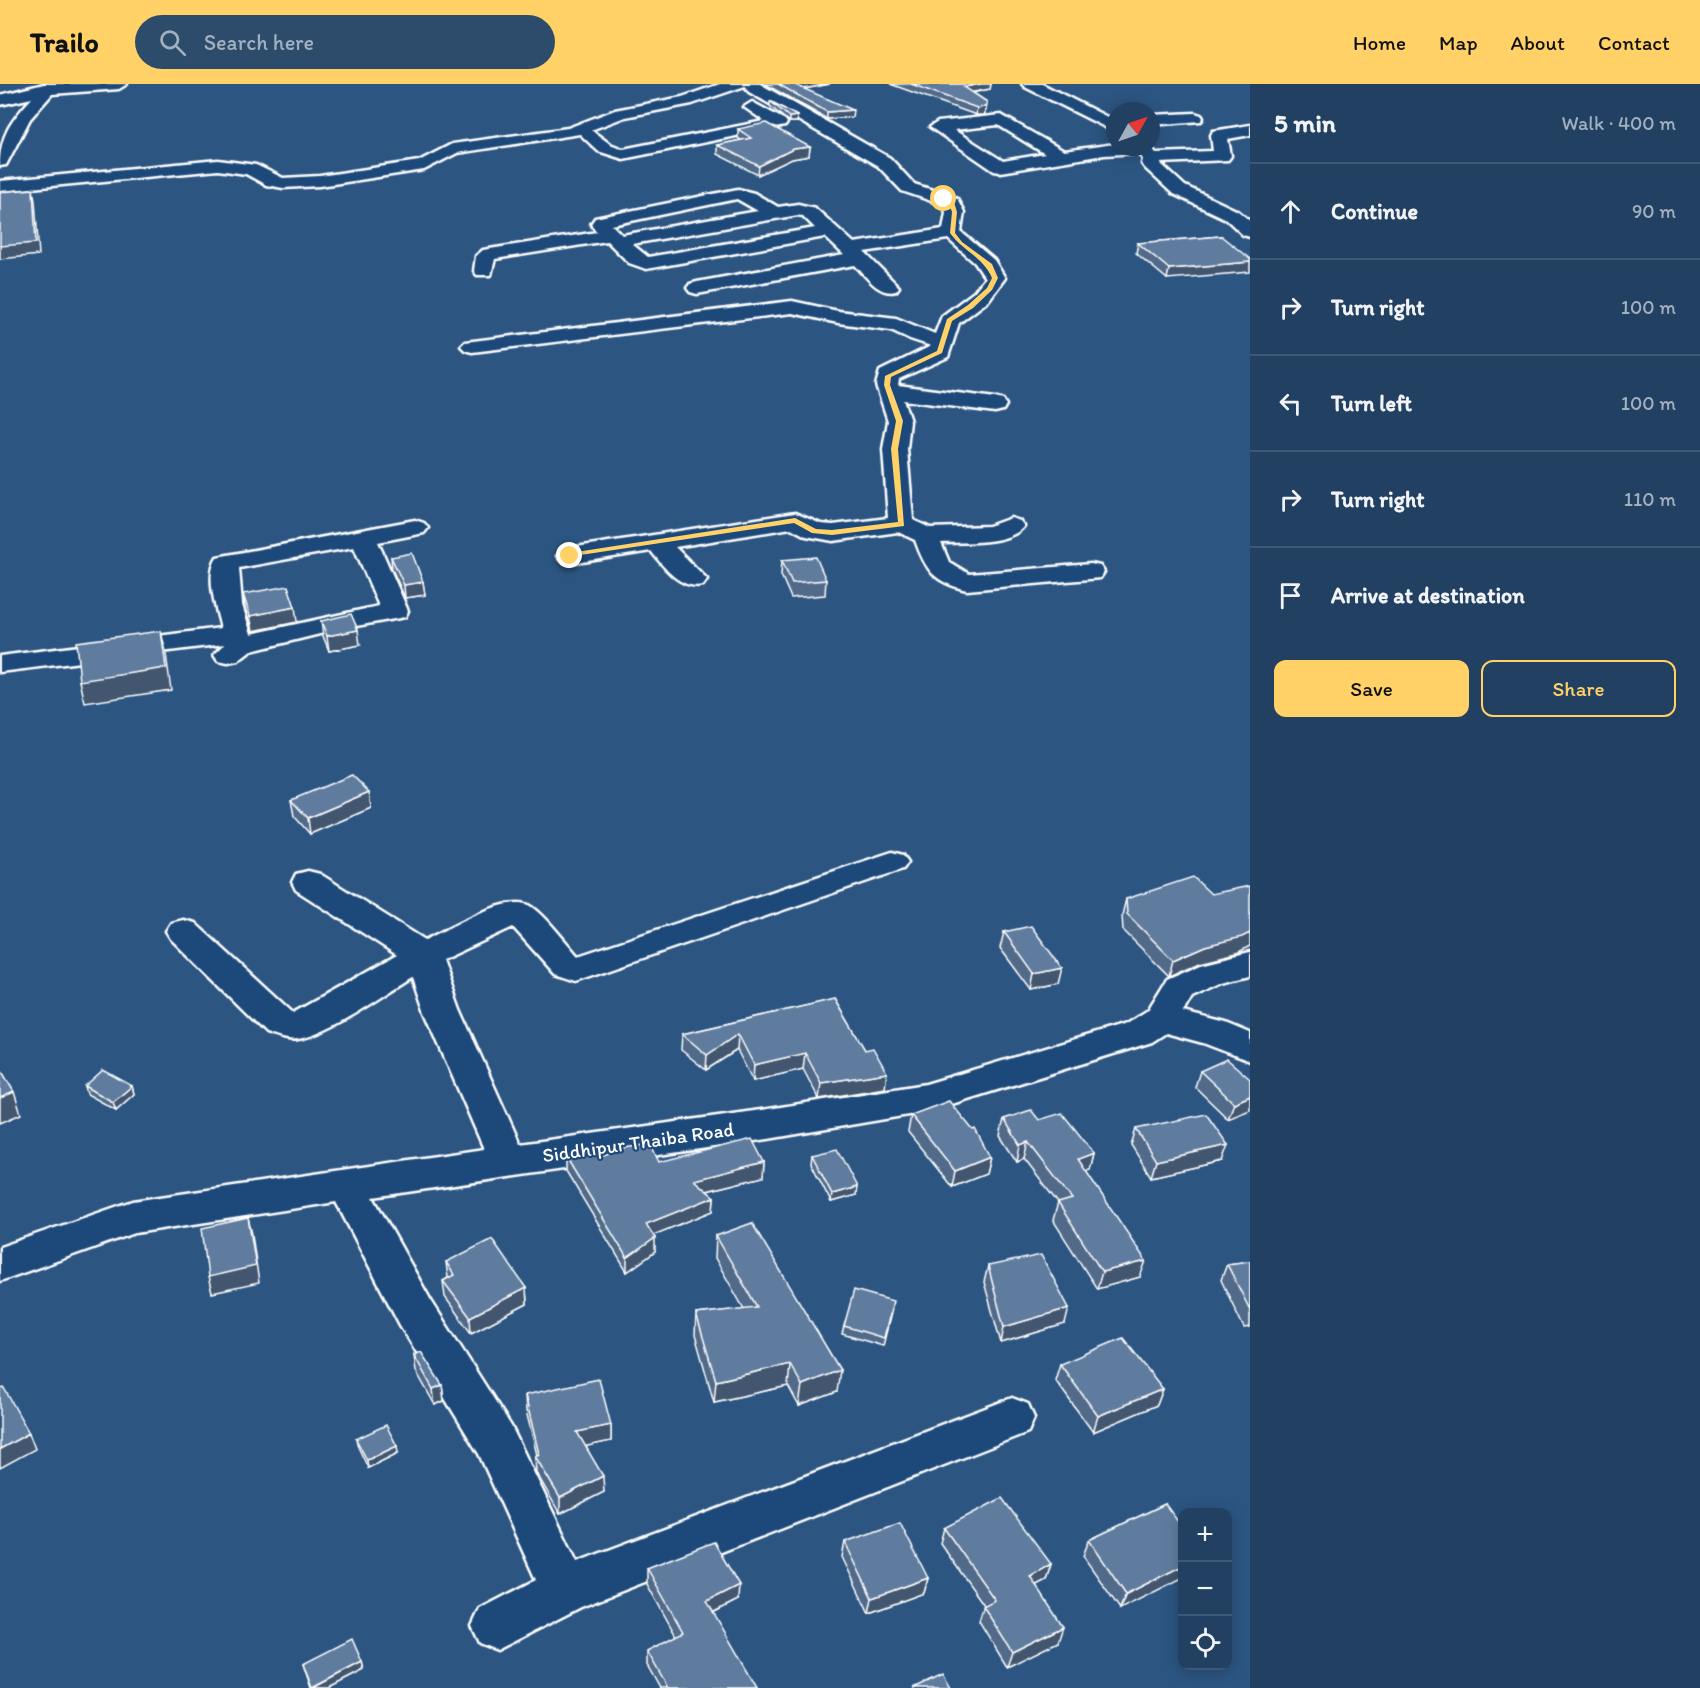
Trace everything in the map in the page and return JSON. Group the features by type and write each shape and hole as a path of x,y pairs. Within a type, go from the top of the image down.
{"street":[{"path":"0,100 49,87 119,84"},
{"path":"584,132 621,113 686,101 714,90 739,84"},
{"path":"752,84 754,89 884,162 902,184 951,202 955,212 952,233 960,243 990,265 995,278 990,289 970,307 950,320 940,352 888,376 887,385 899,421 895,449 902,524"},
{"path":"1030,84 1106,121"},
{"path":"0,160 23,117 49,87"},
{"path":"584,132 598,145 611,152 623,154 779,123 745,108 778,102"},
{"path":"1160,120 1195,118"},
{"path":"1061,157 1001,120 938,127 994,171 1061,157 1106,154"},
{"path":"1223,154 1219,135 1250,130"},
{"path":"0,186 218,165 250,169 272,181 283,183 320,181 424,165 442,153 466,146 584,132 617,131"},
{"path":"1160,152 1217,157 1241,152"},
{"path":"1147,156 1157,171 1179,190 1241,214 1250,231"},
{"path":"776,213 748,196 738,194 600,224 636,259 646,262 657,262 827,231"},
{"path":"484,272 486,256 490,254 806,210 889,287"},
{"path":"697,288 952,233"},
{"path":"472,346 792,307 838,317 896,324 917,335 942,343"},
{"path":"891,392 995,405"},
{"path":"570,556 795,520 814,531 832,532 902,524 926,536 992,533 1011,526"},
{"path":"235,644 225,573 226,563 415,528"},
{"path":"926,536 938,569 951,577 967,582 1091,572"},
{"path":"0,664 235,644 395,611 363,537"},
{"path":"657,542 676,565 694,579"},
{"path":"183,931 279,1024 296,1027 322,1015 423,955 511,914 517,913 567,966 576,969 892,862"},
{"path":"308,882 423,955 442,1010 508,1160"},
{"name":"Siddhipur Thaiba Road","path":"0,1264 133,1217 508,1160 768,1125 926,1098 1139,1033 1161,1019 1179,988 1213,973 1250,964"},
{"path":"1161,1019 1213,1032 1250,1048"},
{"path":"347,1185 415,1312 495,1440 565,1590"},
{"path":"497,1626 565,1590 1012,1418"}],"building":[{"path":"778,84 793,84 853,110 827,112"},
{"path":"911,84 981,84 964,87 987,102 985,107 977,108"},
{"path":"770,101 797,116 789,117"},
{"path":"766,123 810,147 793,149 759,166 717,145 751,138 738,129"},
{"path":"33,189 36,243 0,246 0,192"},
{"path":"1221,236 1250,259 1250,262 1169,269 1138,243"},
{"path":"412,553 423,582 404,585 391,557"},
{"path":"816,557 826,580 792,583 782,560"},
{"path":"288,586 295,607 250,616 243,594"},
{"path":"351,614 358,630 327,636 321,621"},
{"path":"161,631 166,668 80,681 76,642"},
{"path":"352,775 369,792 308,818 291,800"},
{"path":"1193,877 1211,894 1250,886 1250,933 1205,946 1173,960 1127,914 1126,899"},
{"path":"1031,926 1062,968 1034,974 1004,932"},
{"path":"835,999 865,1050 873,1048 887,1073 821,1083 805,1053 754,1065 738,1034 707,1055 682,1034"},
{"path":"1227,1059 1250,1079 1250,1096 1234,1103 1200,1071"},
{"path":"0,1068 14,1092 0,1098"},
{"path":"103,1070 132,1086 113,1102 85,1086"},
{"path":"949,1101 973,1130 975,1129 990,1157 955,1171 911,1115"},
{"path":"1031,1110 1039,1120 1062,1113 1094,1153 1078,1159 1146,1261 1102,1272 1058,1203 1072,1199 1028,1142 1020,1145 1004,1119"},
{"path":"1206,1114 1228,1145 1156,1161 1136,1129"},
{"path":"752,1139 764,1162 694,1180 714,1197 646,1224 655,1238 627,1258 566,1157 601,1151 603,1155 624,1148 650,1144 659,1162"},
{"path":"837,1149 857,1187 832,1194 812,1155"},
{"path":"248,1218 256,1266 208,1277 202,1228"},
{"path":"752,1223 840,1370 802,1385 790,1364 716,1381 696,1314 757,1307 716,1236"},
{"path":"492,1239 526,1288 470,1317 443,1281 454,1275 446,1262"},
{"path":"1041,1255 1069,1308 1004,1327 988,1266"},
{"path":"1250,1261 1250,1310 1227,1264"},
{"path":"854,1290 893,1301 884,1338 844,1326"},
{"path":"1123,1338 1163,1389 1098,1416 1060,1364"},
{"path":"421,1352 442,1385 433,1389 414,1355"},
{"path":"599,1379 611,1425 577,1432 603,1476 560,1498 535,1456 539,1454 525,1395"},
{"path":"4,1388 29,1433 0,1449 0,1389"},
{"path":"386,1425 397,1446 367,1460 356,1439"},
{"path":"1002,1498 1051,1564 1030,1576 1063,1627 1012,1652 983,1606 995,1600 944,1528"},
{"path":"1165,1504 1178,1522 1178,1568 1126,1594 1089,1540"},
{"path":"900,1523 928,1578 872,1598 845,1542"},
{"path":"714,1542 739,1585 707,1601 757,1688 668,1688 647,1651 683,1632 647,1568"},
{"path":"352,1639 362,1662 312,1688 303,1664"},
{"path":"943,1674 951,1688 914,1688"}],"route":[{"path":"570,556 795,520 814,531 832,532 902,524 895,449 899,421 887,385 888,376 940,352 950,320 970,307 990,289 995,278 990,265 960,243 952,233 955,212 951,202 944,199"}]}
